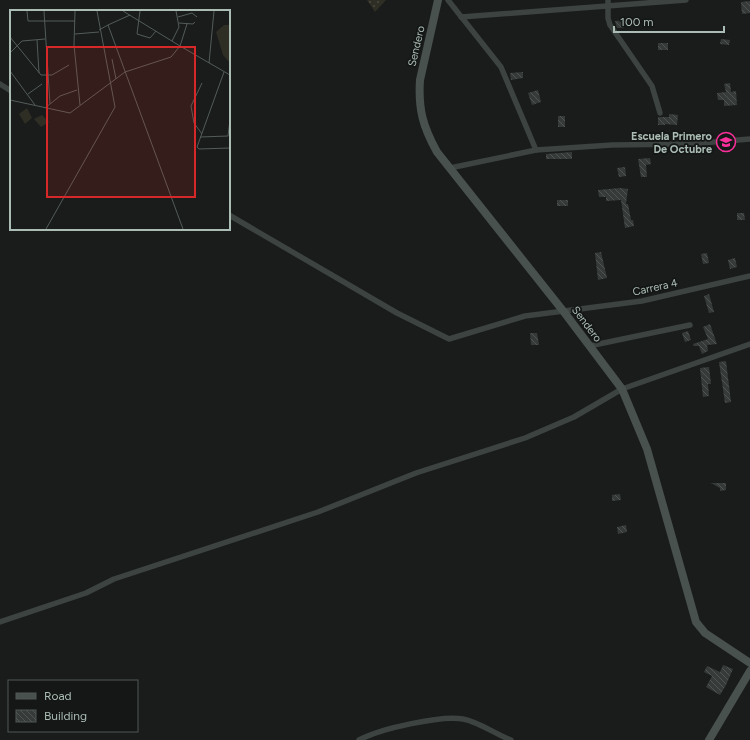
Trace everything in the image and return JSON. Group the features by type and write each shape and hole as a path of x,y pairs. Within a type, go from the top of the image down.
{"main road":[{"name":"Sendero","path":"438,0 420,80 420,115 430,139 450,168 564,312 622,389 647,449 696,622 705,633 750,663"},
{"path":"709,740 750,670"}],"street":[{"path":"448,0 501,68 536,150"},
{"path":"608,0 610,25 652,86 660,113"},
{"path":"461,17 686,0"},
{"path":"0,84 10,90"},
{"path":"450,168 536,150 612,145 689,144 750,139"},
{"name":"Carrera 4","path":"230,216 397,313 450,339 525,316 642,301 750,276"},
{"path":"589,346 690,325"},
{"path":"0,622 86,593 114,579 318,512 416,473 525,438 574,417 622,389 750,344"},
{"path":"359,740 367,735 396,727 454,718 475,724 510,740"}],"shaded area":[{"path":"367,0 386,0 375,12"}],"building":[{"path":"750,1 750,13 742,14 741,2"},
{"path":"624,20 624,28 617,28 615,21"},
{"path":"721,39 730,40 729,45 720,44"},
{"path":"658,43 668,43 668,50 658,50"},
{"path":"523,72 523,78 511,80 510,73"},
{"path":"730,83 731,92 736,91 737,105 724,106 724,100 718,100 717,93 726,92 724,84"},
{"path":"538,90 541,102 532,105 528,93"},
{"path":"669,114 678,115 677,125 658,125 658,117 669,117"},
{"path":"558,116 565,116 565,127 558,127"},
{"path":"572,152 572,159 546,159 546,154"},
{"path":"650,158 651,164 646,165 647,177 641,177 638,159"},
{"path":"625,167 626,176 619,177 617,168"},
{"path":"620,188 628,189 626,204 628,204 631,220 633,220 634,226 625,228 621,200 606,201 606,197 599,197 598,190"},
{"path":"557,200 568,200 568,206 557,206"},
{"path":"737,213 744,213 745,220 737,220"},
{"path":"601,252 607,278 598,280 595,253"},
{"path":"707,253 709,263 703,264 701,254"},
{"path":"735,258 737,267 730,269 728,260"},
{"path":"709,294 714,312 709,313 704,296"},
{"path":"710,324 717,344 707,345 708,351 702,354 699,346 694,346 693,344 708,339 703,327"},
{"path":"688,331 691,340 685,342 682,333"},
{"path":"530,333 537,333 539,345 531,345"},
{"path":"726,361 731,402 725,403 719,362"},
{"path":"709,367 711,384 708,384 709,396 703,397 700,368"},
{"path":"711,483 726,483 726,490 720,491 720,488"},
{"path":"620,494 621,500 612,501 612,495"},
{"path":"626,525 627,532 618,534 617,527"},
{"path":"723,665 733,669 720,695 706,687 712,676 704,672 707,666 720,672"}],"place":[{"name":"Escuela Primero De Octubre","path":"726,142"}]}
